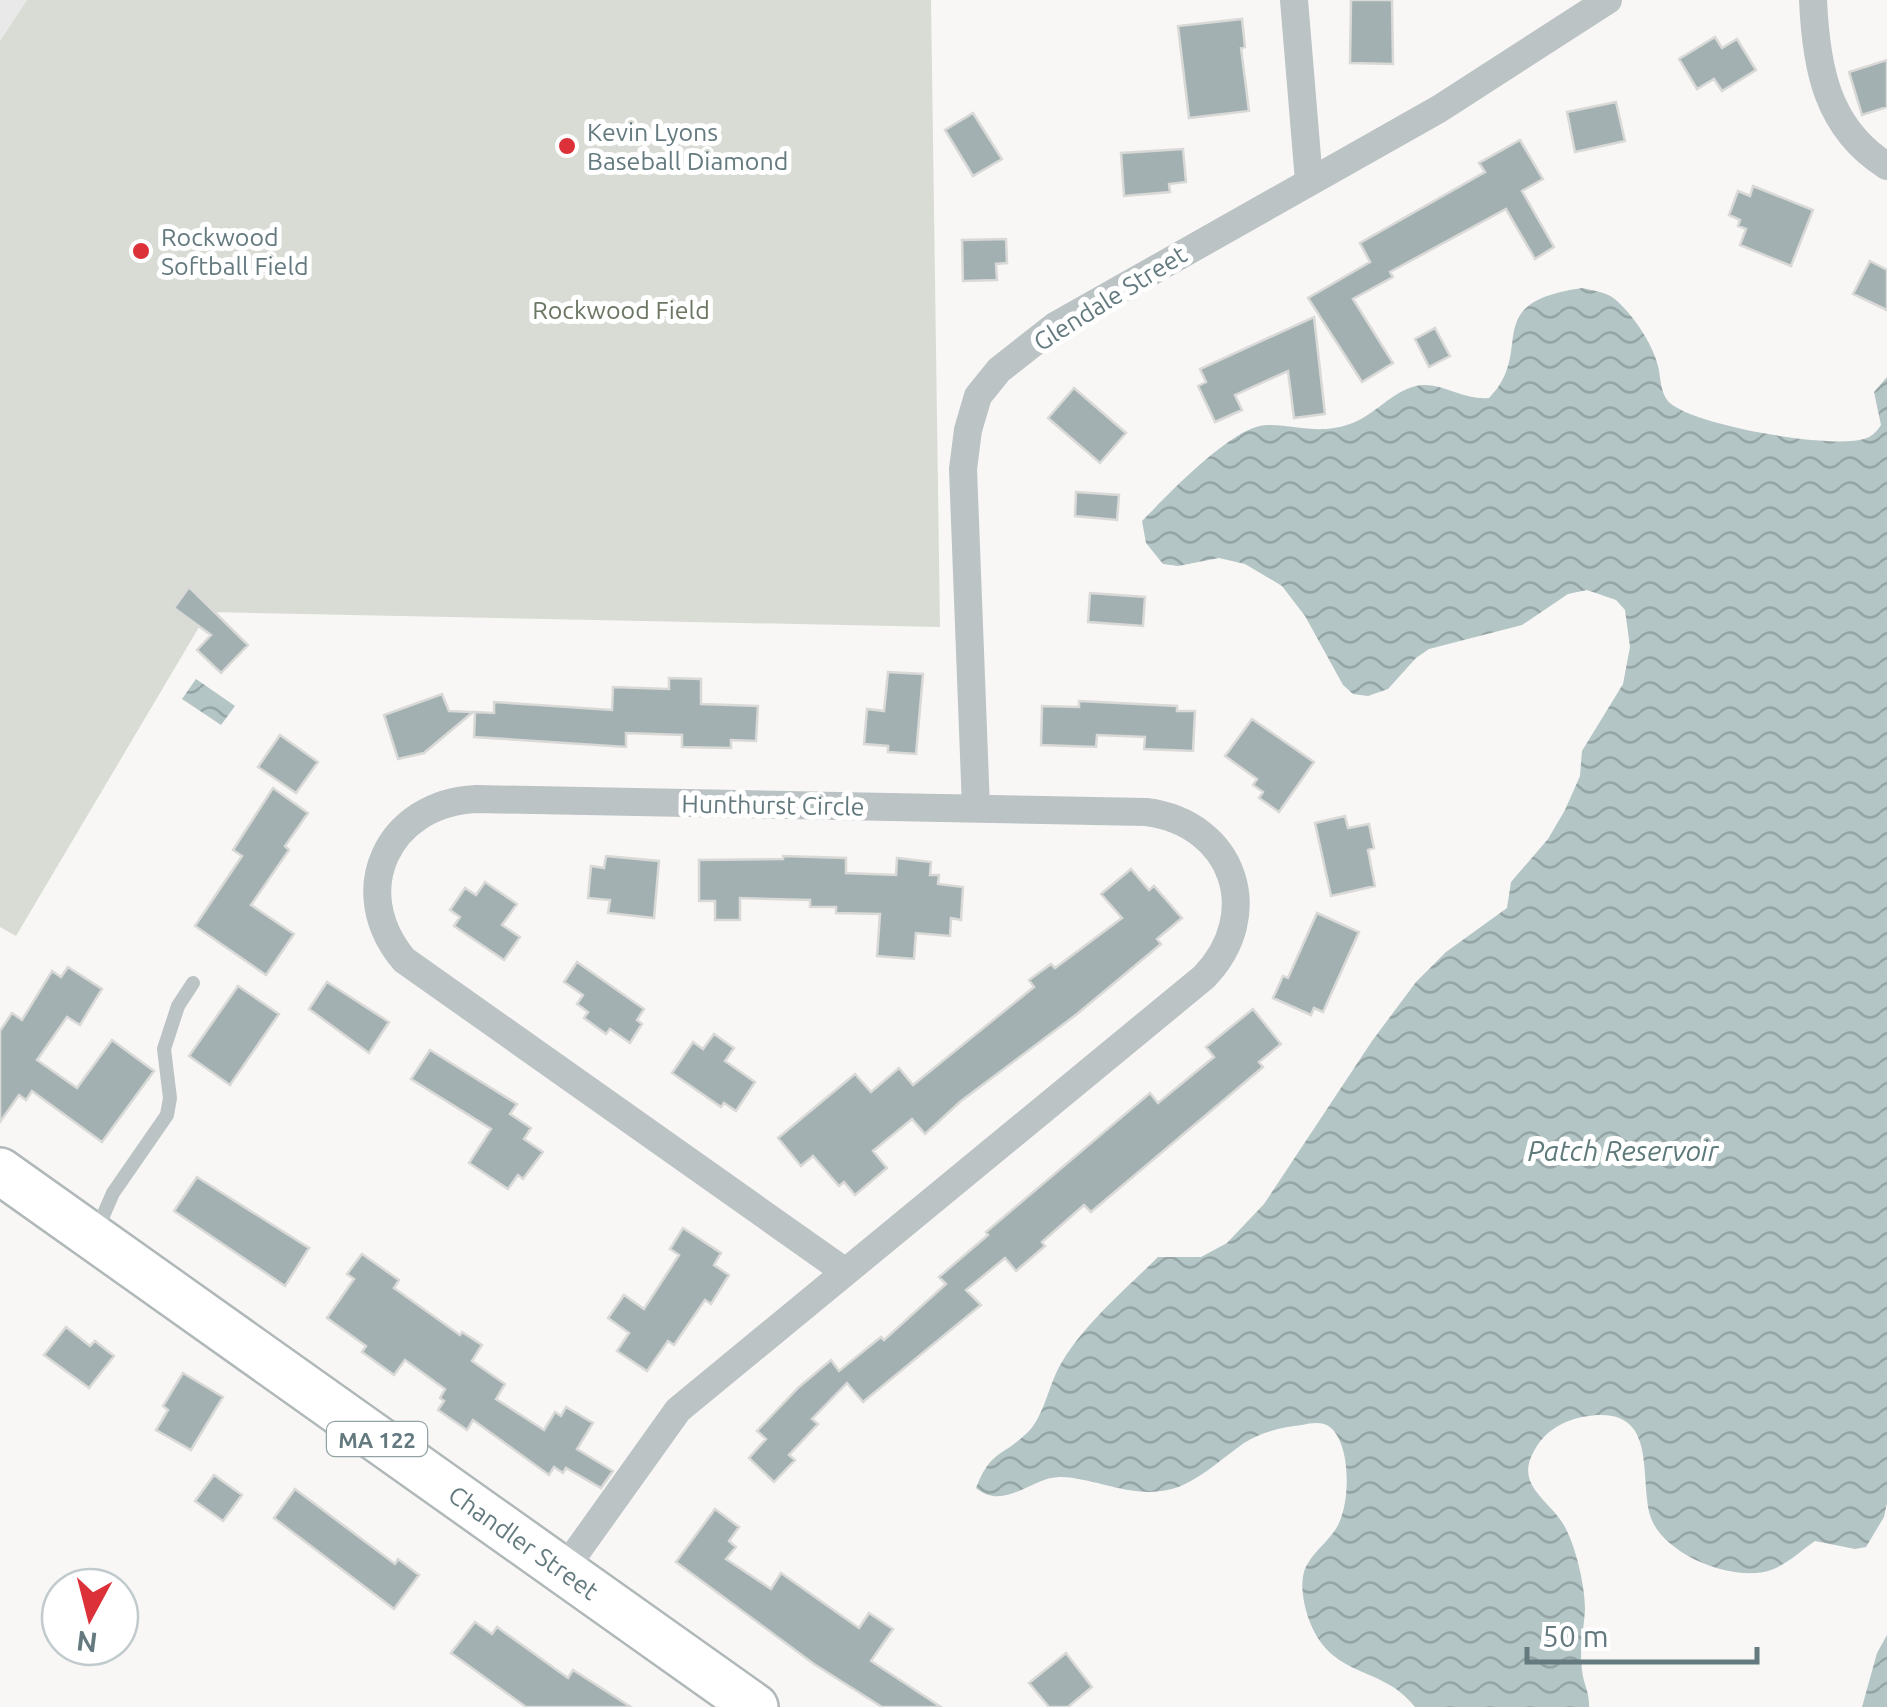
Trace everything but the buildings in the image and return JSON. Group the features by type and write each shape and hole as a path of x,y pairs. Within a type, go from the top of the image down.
{"main road":[{"name":"Chandler Street","path":"0,1170 754,1707"}],"street":[{"path":"1294,0 1309,180"},
{"name":"Glendale Street","path":"976,808 963,469 978,396 999,370 1055,326 1439,108 1608,0"},
{"path":"1813,0 1820,72 1835,114 1887,166"},
{"name":"Hunthurst Circle","path":"563,1571 678,1410 1204,977 1232,938 1237,906 1231,874 1215,846 1190,825 1146,812 461,800 432,808 406,824 382,862 377,907 386,936 404,960 844,1271"}],"lane":[{"path":"93,1237 113,1192 167,1115 170,1098 164,1049 178,1006 192,983"}],"shaded area":[{"path":"0,0 27,0 0,41"}],"green space":[{"name":"Rockwood Field","path":"27,0 931,0 940,627 208,612 16,936 0,927 0,41"}],"water":[{"name":"Patch Reservoir","path":"1582,288 1609,295 1619,303 1651,348 1670,403 1707,420 1795,438 1864,439 1881,425 1874,392 1887,377 1887,1503 1884,1517 1866,1547 1855,1549 1815,1541 1771,1570 1755,1573 1719,1569 1683,1553 1657,1529 1650,1515 1641,1444 1624,1420 1607,1415 1567,1422 1554,1428 1538,1444 1528,1473 1535,1490 1567,1530 1578,1564 1585,1609 1581,1663 1589,1707 1415,1707 1387,1683 1329,1652 1308,1617 1302,1589 1304,1572 1335,1529 1345,1501 1345,1460 1338,1436 1328,1426 1310,1424 1258,1436 1198,1477 1165,1491 1134,1491 1061,1477 1008,1495 987,1494 976,1488 992,1460 1034,1425 1062,1362 1094,1320 1158,1257 1201,1257 1227,1243 1264,1204 1416,982 1446,952 1507,908 1511,882 1548,839 1565,810 1580,776 1582,751 1623,684 1630,647 1625,610 1616,600 1587,590 1568,594 1522,625 1429,649 1388,689 1368,696 1353,694 1343,685 1305,616 1282,586 1245,564 1219,558 1178,566 1163,564 1146,543 1142,521 1201,464 1253,428 1339,427 1359,420 1416,386 1489,398 1509,363 1519,317 1530,305 1550,295"},
{"path":"196,679 235,706 221,725 182,699"},
{"path":"1887,1635 1887,1707 1862,1707 1877,1653"}],"place":[{"name":"Kevin Lyons Baseball Diamond","path":"567,146"},
{"name":"Rockwood Softball Field","path":"141,251"}]}
